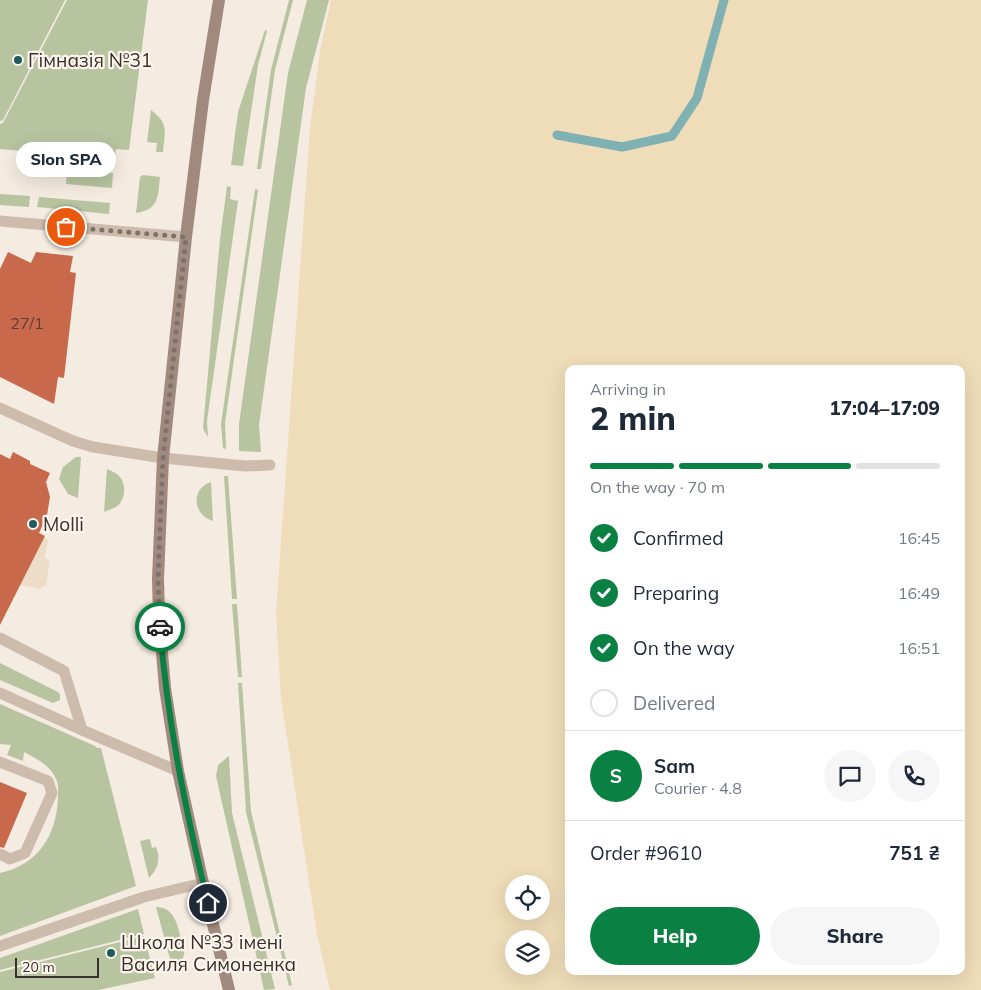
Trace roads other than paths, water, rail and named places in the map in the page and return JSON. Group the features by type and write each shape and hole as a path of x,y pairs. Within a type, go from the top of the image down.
{"main road":[{"path":"220,0 203,100 186,237 163,458 159,532 159,617 165,688 178,771 229,990"}],"lane":[{"path":"0,221 186,237"},
{"path":"0,408 73,441 93,447 163,458 245,466 270,465"},
{"path":"0,638 64,671 82,730"},
{"path":"0,692 178,771"},
{"path":"0,762 48,781 52,793 25,852 10,859 0,854"},
{"path":"0,946 144,898 203,883"}],"waterway":[{"path":"557,135 622,147 672,136 697,98 724,0"}],"place":[{"name":"Гімназія №31","path":"18,60"},
{"name":"Slon SPA","path":"66,227"},
{"name":"Molli","path":"33,524"},
{"name":"Школа №33 імені Василя Симоненка","path":"111,953"}]}
